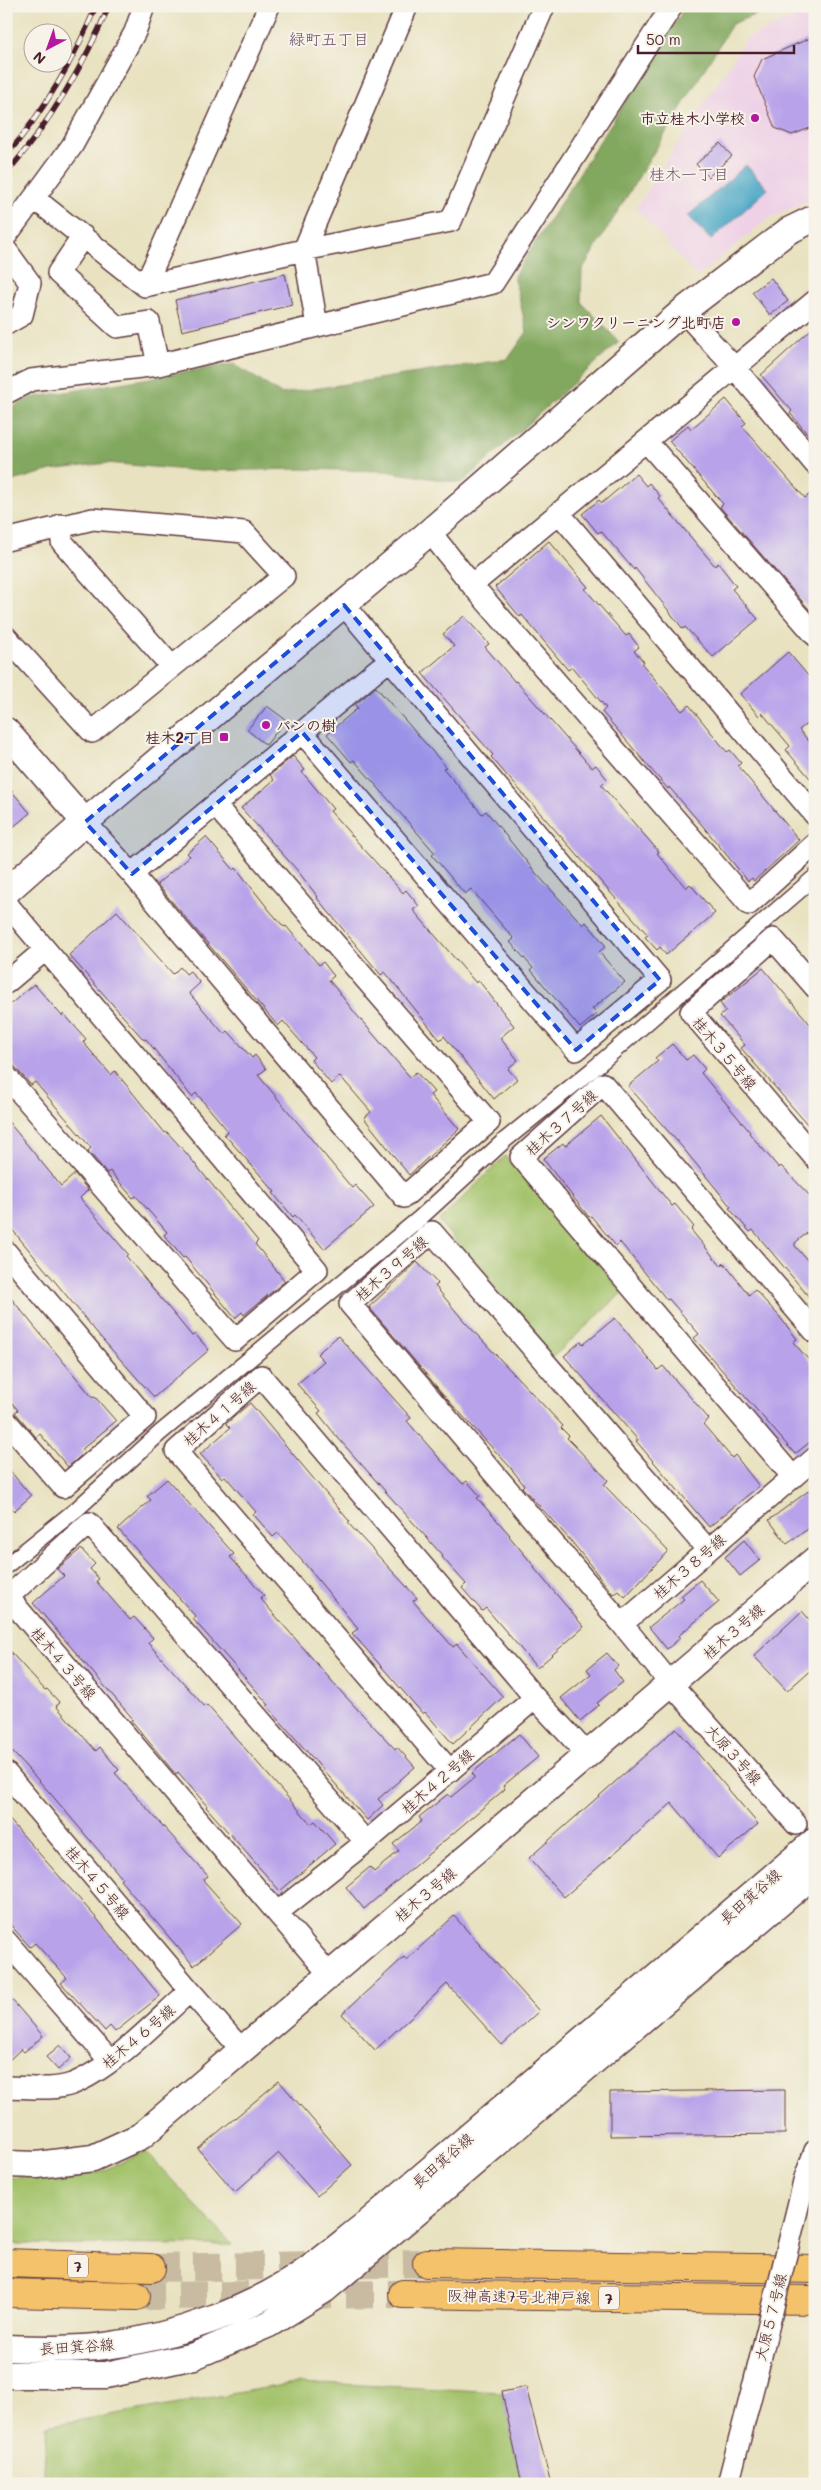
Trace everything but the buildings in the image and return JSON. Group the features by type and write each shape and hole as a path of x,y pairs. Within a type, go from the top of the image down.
{"highway":[{"name":"7","path":"6,2263 151,2268"},
{"name":"阪神高速7号北神戸線","path":"427,2263 815,2269"},
{"name":"7","path":"6,2292 136,2296"},
{"name":"阪神高速7号北神戸線","path":"403,2294 815,2300"}],"street":[{"path":"6,236 35,199 72,146 135,32 144,6"},
{"path":"145,286 269,6"},
{"path":"317,326 304,250 407,6"},
{"path":"145,286 304,250 451,221 544,6"},
{"path":"6,393 30,380 158,365 493,283 672,6"},
{"path":"35,199 145,286"},
{"path":"6,892 84,822 430,532 683,311 788,231 815,218"},
{"path":"82,236 58,273 118,327 149,322 158,365"},
{"path":"6,250 30,283 22,315 6,324"},
{"path":"472,585 815,300"},
{"path":"683,311 734,367 815,464"},
{"path":"646,441 815,635"},
{"path":"560,513 815,815"},
{"path":"6,540 93,519 244,532 284,576 92,732 6,637"},
{"path":"62,525 62,542 172,667"},
{"path":"430,532 472,585 749,904 815,844"},
{"path":"302,732 576,1050 660,980 344,605"},
{"path":"132,874 389,660"},
{"path":"6,731 84,822 132,874 404,1197 489,1122 215,805"},
{"path":"6,1566 78,1508 160,1433 420,1218 506,1140 592,1070 815,877"},
{"path":"6,903 317,1270 235,1340 6,1076"},
{"name":"桂木３５号線","path":"815,987 773,939 691,1012 815,1158"},
{"path":"6,983 45,950"},
{"name":"桂木３７号線","path":"793,1477 521,1157 603,1084 815,1332"},
{"name":"桂木３９号線","path":"622,1624 350,1304 432,1232 708,1550"},
{"path":"6,1252 146,1417 63,1487 6,1421"},
{"name":"桂木４１号線","path":"450,1771 176,1451 261,1376 535,1698"},
{"name":"桂木３８号線","path":"622,1624 815,1458"},
{"name":"桂木４３号線","path":"330,1975 8,1597 89,1523 366,1842"},
{"name":"桂木３号線","path":"6,2164 37,2165 93,2158 141,2136 815,1560"},
{"path":"622,1624 671,1684"},
{"name":"大原３号線","path":"671,1684 805,1832"},
{"path":"535,1698 588,1755"},
{"name":"桂木４２号線","path":"278,1912 366,1842 535,1698"},
{"name":"桂木４５号線","path":"6,1773 190,1991"},
{"name":"長田箕谷線","path":"6,2348 45,2349 105,2346 178,2331 250,2303 308,2270 369,2222 805,1832"},
{"name":"長田箕谷線","path":"6,2375 106,2375 194,2356 269,2324 324,2290 815,1873"},
{"path":"6,1941 110,2061"},
{"path":"190,1991 242,2050"},
{"name":"桂木４６号線","path":"6,2087 44,2088 70,2084 110,2061 190,1991"},
{"name":"大原５７号線","path":"728,2484 805,2178 815,2151"}],"highlighted area":[{"path":"344,605 660,980 576,1050 302,732 132,874 85,822"}],"shaded area":[{"name":"市立桂木小学校","path":"815,8 815,198 769,218 697,277 636,208 747,38"}],"green space":[{"path":"686,6 776,6 732,24 582,270 581,302 619,342 462,483 384,471 301,469 199,471 107,463 51,470 6,483 6,411 30,398 234,364 281,394 508,359 527,332 514,276"},
{"path":"505,1156 623,1292 553,1357 439,1221"},
{"path":"146,2152 233,2245 6,2244 6,2178 97,2173"},
{"path":"300,2382 502,2392 522,2484 43,2484 47,2426"}],"water":[{"path":"746,165 768,189 711,240 688,216"}],"tunnel":[{"path":"151,2268 427,2263"},
{"path":"136,2296 403,2294"}],"railway":[{"path":"6,156 33,121 57,84 78,46 96,6"},
{"path":"6,174 37,135 64,94 88,51 109,6"}],"place":[{"name":"市立桂木小学校","path":"755,118"},
{"name":"シンワクリーニング北町店","path":"736,322"},
{"name":"パンの樹","path":"266,725"},
{"name":"桂木2丁目","path":"224,737"}],"district":[{"name":"緑町五丁目","path":"329,38"},
{"name":"桂木一丁目","path":"689,173"}]}
